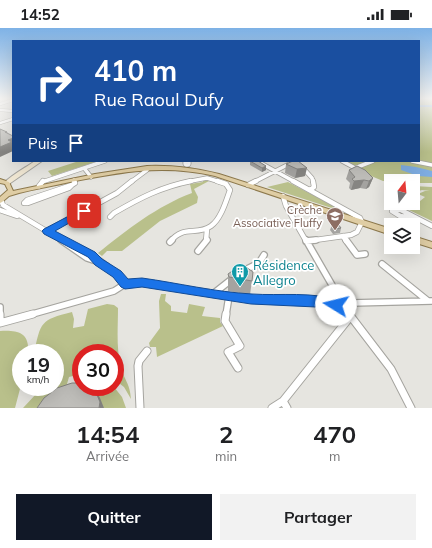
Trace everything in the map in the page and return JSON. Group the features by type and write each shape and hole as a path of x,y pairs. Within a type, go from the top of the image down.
{"main road":[{"path":"8,189 0,180 12,176 36,163"},
{"path":"1,201 14,177 36,163"},
{"path":"8,189 46,183 73,183 91,177 133,169 145,170 156,167 172,167 185,164 198,170 384,230"},
{"path":"8,189 39,186 46,183"},
{"path":"420,241 432,245"}],"street":[{"path":"0,123 12,119"},
{"path":"46,183 98,162"},
{"path":"259,162 357,216 362,222 357,232 351,235 306,241"},
{"path":"248,185 291,162 302,168 312,178 314,185 310,190"},
{"path":"344,162 355,168 370,162"},
{"path":"417,162 432,165"},
{"path":"84,168 91,177"},
{"path":"47,231 116,193 145,170"},
{"path":"170,242 177,233 207,229 213,225 230,190 226,184 207,177 198,170"},
{"path":"110,217 114,213 145,195 172,185 217,175"},
{"path":"73,183 69,188 28,203 24,202 27,200 73,183"},
{"path":"283,196 283,202 306,241 338,302 341,311 349,315 391,369 411,408"},
{"path":"1,201 3,205 65,242 86,258 99,262 117,274 125,284"},
{"path":"0,210 26,220"},
{"path":"420,220 432,226"},
{"path":"198,251 203,247 206,241 208,235 207,229"},
{"path":"343,236 357,255 365,254"},
{"path":"213,294 246,268 259,263 264,255"},
{"path":"382,264 430,301"},
{"path":"0,307 0,322 114,291 125,284 142,282 251,299 338,302 345,299 351,303 430,301"},
{"path":"229,296 225,321 240,346 228,352 238,368"},
{"path":"272,408 285,404 349,315 352,309 351,303"},
{"path":"140,408 138,366 139,361 147,351"}],"green space":[{"path":"420,117 432,117 432,183 420,183 420,174 384,174 383,181 364,173 347,162 420,162"},
{"path":"76,162 95,162 52,176 48,171"},
{"path":"203,180 209,181 194,189 198,197 197,203 160,221 122,251 107,251 102,256 98,253 131,227 179,198 192,193 190,184 203,182"},
{"path":"288,182 347,213 267,187"},
{"path":"420,186 432,187 432,221 409,210 420,210 420,201 425,197 420,195 420,193 430,191 420,191"},
{"path":"161,294 166,294 165,301 171,306 171,311 187,313 189,304 205,307 202,316 220,318 220,322 223,326 157,357 156,347 150,347 149,343 160,328 159,301"},
{"path":"107,304 114,305 118,308 118,344 72,344 72,376 69,377 67,384 72,383 72,396 121,396 126,408 23,408 34,396 64,396 64,344 36,344 38,335 44,324 54,317 72,312 74,319 73,328 84,326 88,309"},
{"path":"0,331 12,331 25,337 28,344 12,344 12,396 18,396 15,408 0,408"},
{"path":"124,376 129,389 131,399 124,387"}],"water":[{"path":"401,165 416,167 432,171 432,177 420,176 420,174 412,174 401,170"}],"building":[{"path":"0,129 12,136 12,138 8,140 12,142 0,147"},
{"path":"252,162 260,162 266,166 262,168"},
{"path":"291,162 299,162 307,168 297,169 286,164"},
{"path":"357,166 365,170 373,178 369,181 354,181 352,179 355,177 349,170"},
{"path":"338,224 341,228 335,229 332,225"},
{"path":"242,264 253,272 252,281 229,277 228,274"},
{"path":"72,383 72,396 98,396 100,402 99,408 37,408 47,396 64,396 64,386"}],"place":[{"name":"Crèche Associative Fluffy","path":"335,231"},
{"name":"Résidence Allegro","path":"240,287"}],"route":[{"path":"84,211 47,231 65,242 77,246 91,254 99,262 117,274 125,284 142,282 251,299 316,301 336,305"}]}
